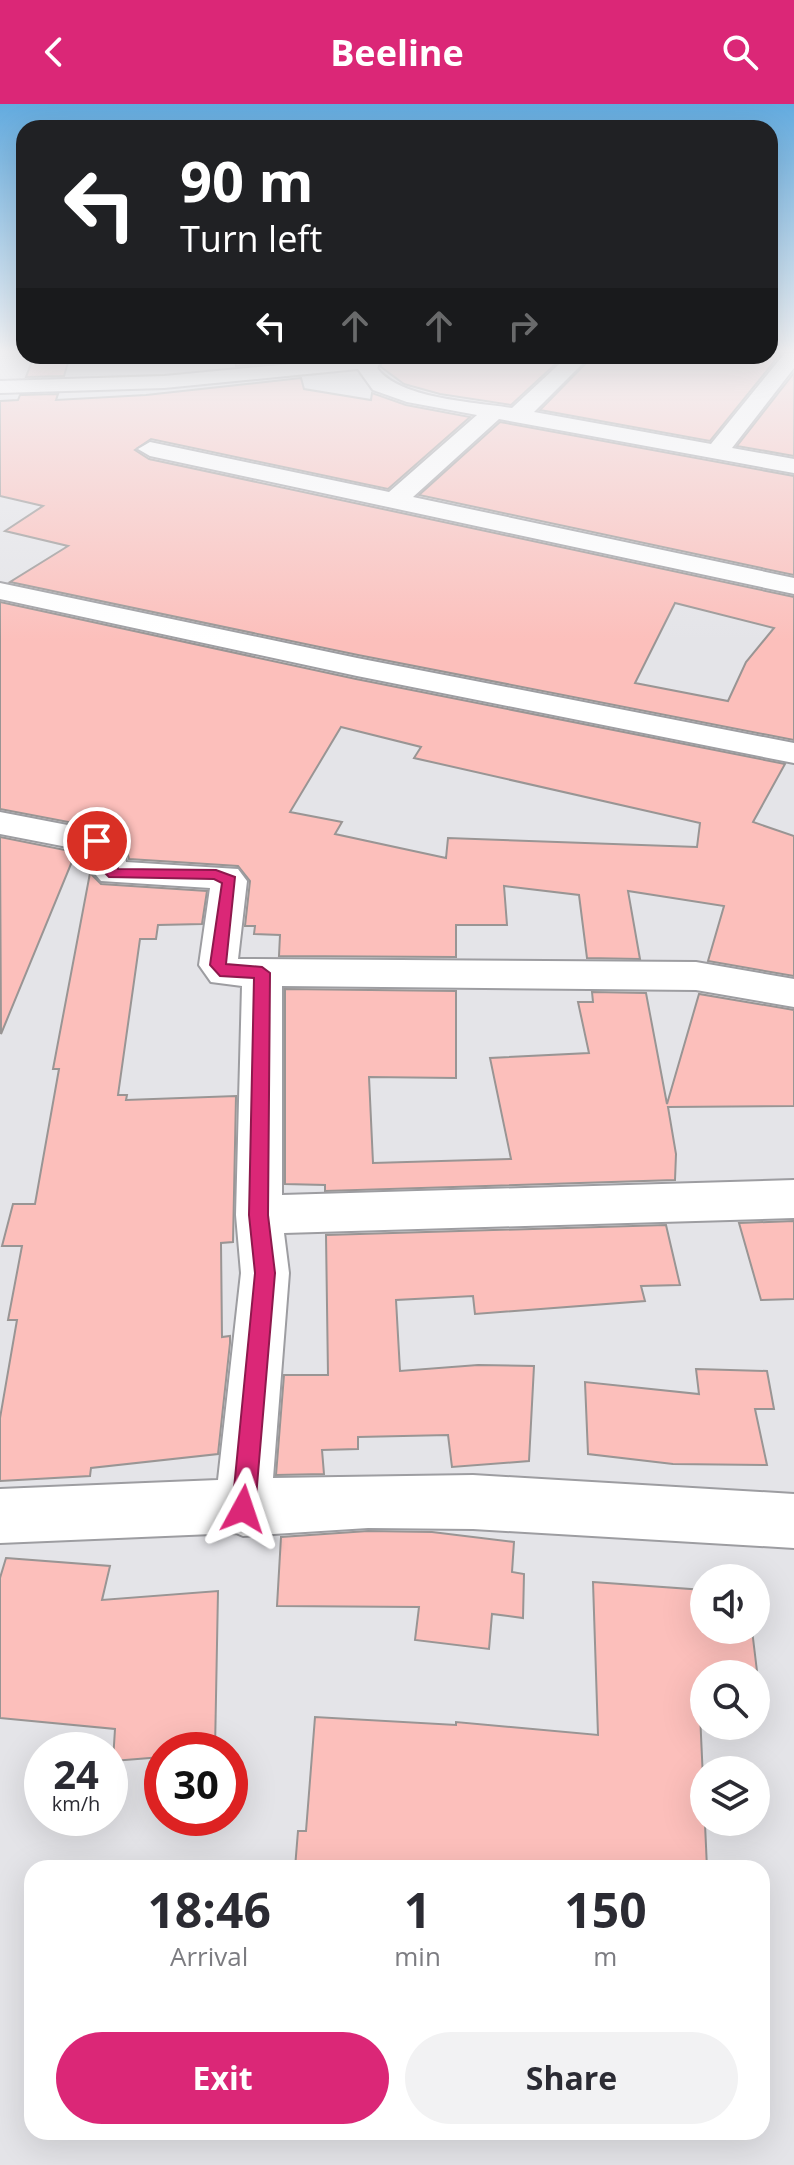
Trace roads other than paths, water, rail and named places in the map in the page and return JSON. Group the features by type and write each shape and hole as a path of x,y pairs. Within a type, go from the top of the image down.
{"street":[{"path":"151,449 794,586"},
{"path":"393,502 461,449"},
{"path":"700,449 794,466"},
{"path":"0,591 357,667 794,753"},
{"path":"0,823 97,841 105,846 109,869 114,873 225,877 229,881 218,965 225,972 696,976 794,993"},
{"path":"243,1509 265,1273 259,1215 262,973"},
{"path":"259,1215 794,1199"},
{"path":"0,1516 243,1509 368,1501 473,1502 794,1521"}]}
